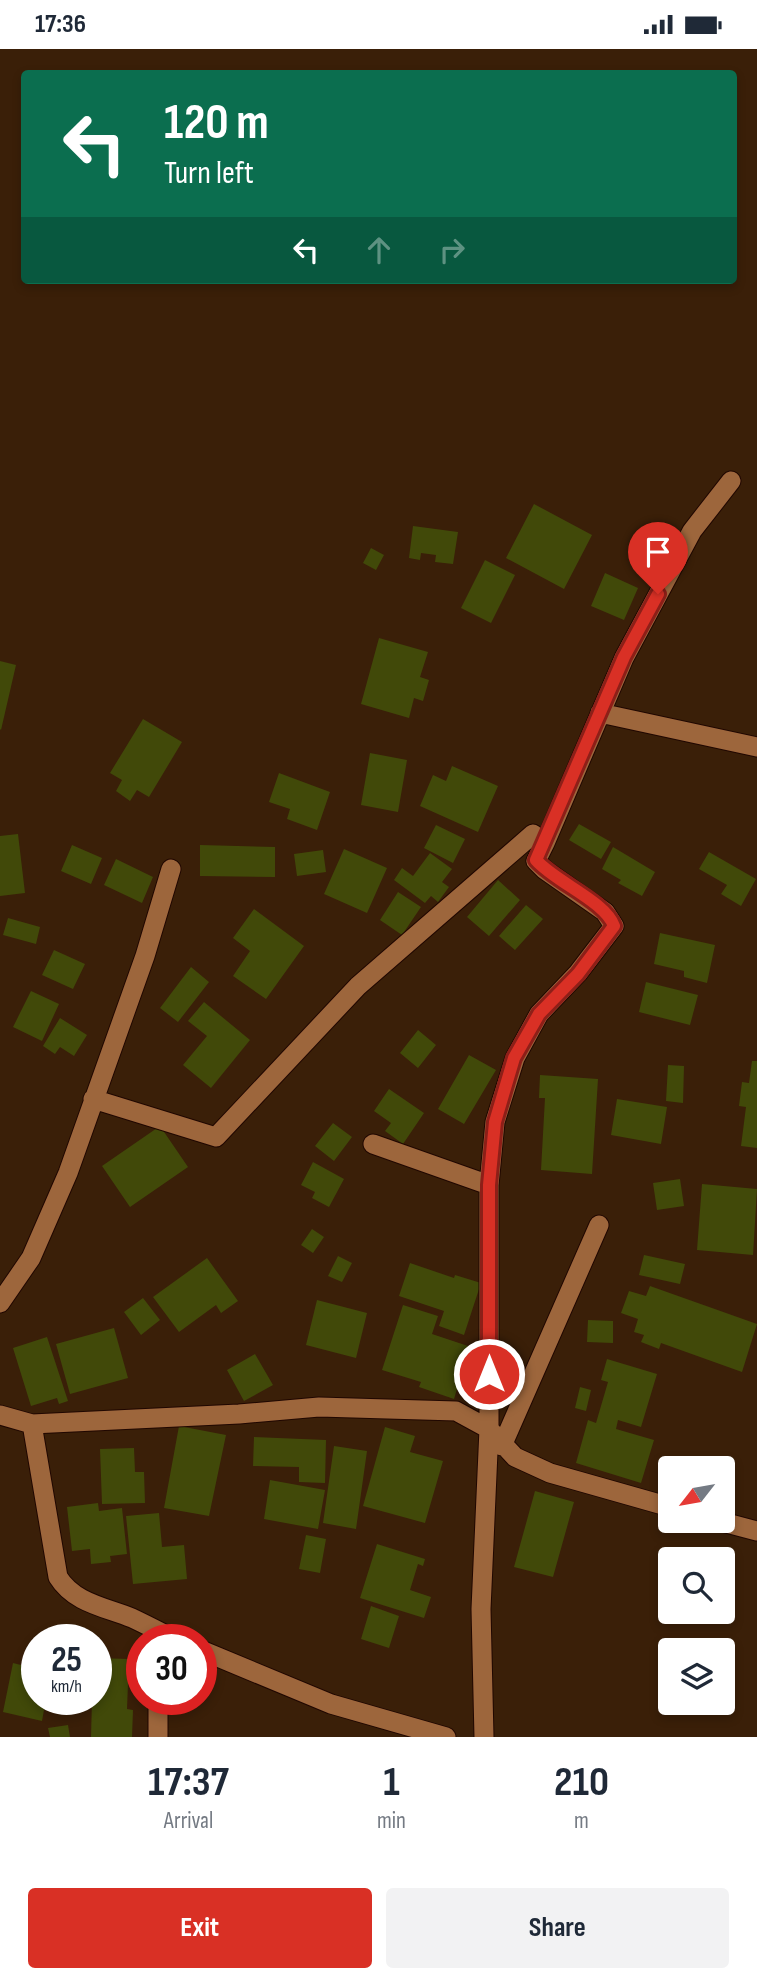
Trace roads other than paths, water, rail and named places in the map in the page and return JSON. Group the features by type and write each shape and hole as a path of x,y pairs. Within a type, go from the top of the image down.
{"street":[{"path":"484,1737 481,1609 489,1429 489,1185 495,1122 514,1058 539,1014 578,974 614,926 605,912 545,870 536,860 624,657 692,531 731,481"},
{"path":"600,713 757,747"},
{"path":"93,1099 216,1137 358,986 533,834 545,842"},
{"path":"0,1303 31,1258 68,1173 145,956 171,870"},
{"path":"373,1144 489,1185"},
{"path":"502,1446 599,1224"},
{"path":"0,1415 32,1424 239,1414 319,1407 456,1411 489,1429 515,1457 550,1473 658,1504"},
{"path":"32,1424 58,1577 65,1588 80,1599 143,1624"},
{"path":"735,1525 757,1531"},
{"path":"217,1657 331,1705 446,1737"},
{"path":"158,1715 158,1737"}]}
